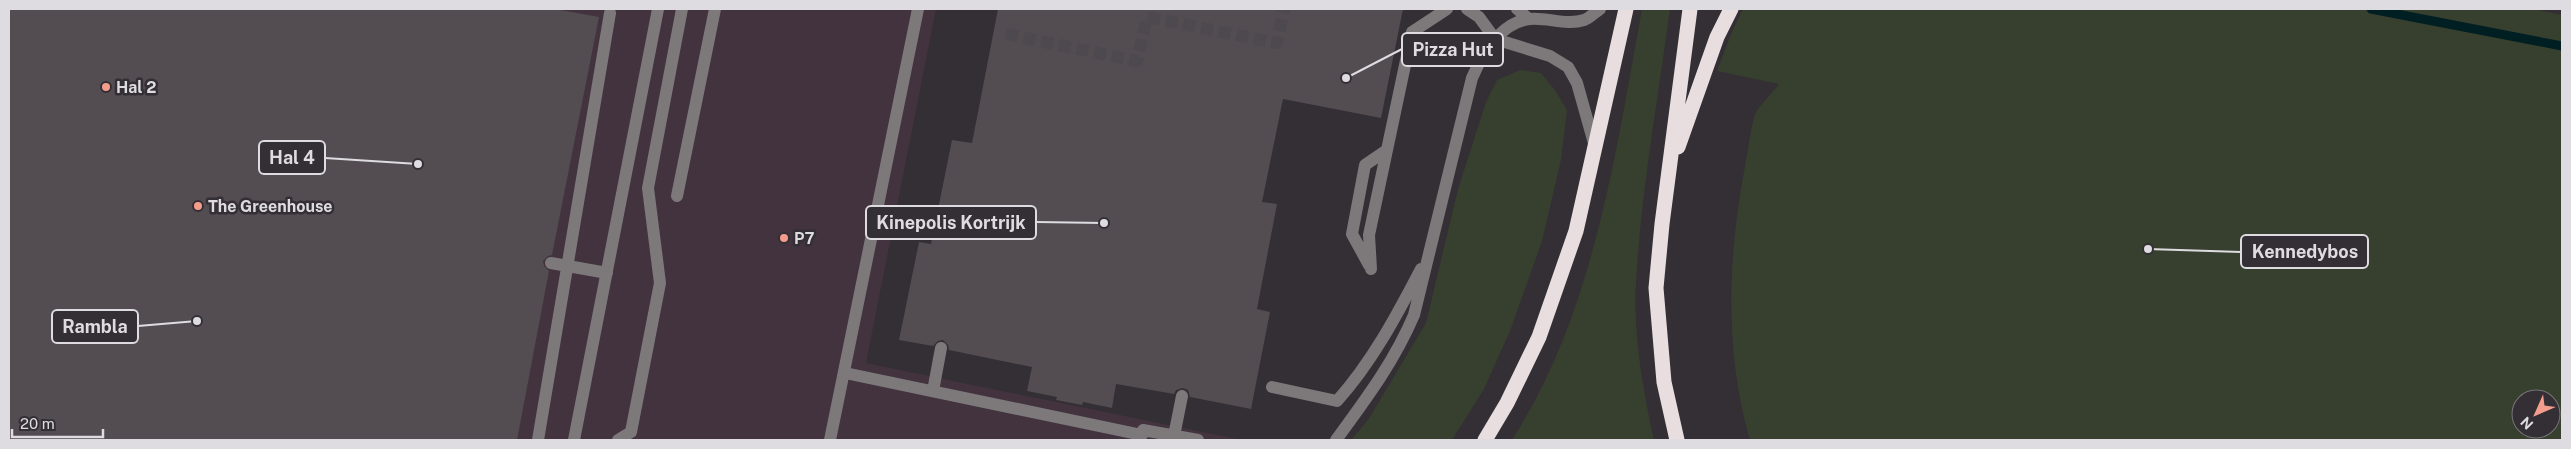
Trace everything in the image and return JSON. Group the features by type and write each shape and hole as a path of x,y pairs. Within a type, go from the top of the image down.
{"highway":[{"path":"1485,440 1507,403 1539,337 1576,231 1626,9"},
{"path":"1677,440 1664,382 1656,288 1668,174 1690,9"},
{"path":"1668,174 1717,38 1731,9"}],"lane":[{"path":"574,440 658,9"},
{"path":"618,440 635,436 660,283 648,188 682,9"},
{"path":"677,196 714,9"},
{"path":"830,440 918,9"},
{"path":"1467,9 1479,17 1495,39 1550,56 1568,67 1576,83 1595,147"},
{"path":"1517,9 1529,19"},
{"path":"1336,440 1381,379 1400,348 1414,315 1472,78 1482,56 1495,39 1511,27 1529,19 1584,20 1600,9"},
{"path":"538,440 610,11"},
{"path":"1387,150 1365,165 1352,234 1372,269 1369,235 1412,32 1440,11"},
{"path":"1272,387 1337,402 1350,387 1394,320 1432,246"},
{"path":"551,263 607,273"},
{"path":"933,391 941,348"},
{"path":"845,373 1142,435 1174,436 1198,440"},
{"path":"1350,387 1354,416"},
{"path":"1174,436 1182,396"}],"shaded area":[{"path":"9,9 936,9 866,363 1242,440 9,440"}],"green space":[{"path":"1642,9 1670,9 1646,180 1638,249 1635,302 1637,342 1654,440 1512,440 1540,391 1563,339 1582,286 1598,232 1611,176"},
{"path":"1743,9 2532,9 2562,15 2562,440 1750,440 1736,373 1731,303 1732,269 1739,200 1754,117 1779,84 1717,71"},
{"path":"1520,70 1541,73 1555,90 1567,110 1561,160 1542,241 1510,331 1484,389 1452,440 1351,440 1368,420 1426,323 1458,189 1486,102 1497,80"}],"building":[{"path":"9,9 555,9 599,17 552,255 543,261 544,266 549,271 517,440 9,440"},
{"path":"998,9 1403,9 1381,118 1283,99 1262,202 1277,204 1257,309 1270,312 1251,409 1190,397 1188,390 1183,388 1176,390 1174,394 1116,384 1112,408 1083,402 1082,405 1056,400 1057,397 1027,391 1032,367 949,350 948,345 943,340 938,341 933,346 899,340 919,242 931,244 952,140 972,143"}],"waterway":[{"path":"2371,9 2562,46"}],"tunnel":[{"path":"1006,34 1137,61 1147,17 1277,43 1284,9"}],"place":[{"name":"Pizza Hut","path":"1346,78"},
{"name":"Hal 2","path":"106,87"},
{"name":"Hal 4","path":"418,164"},
{"name":"The Greenhouse","path":"198,206"},
{"name":"Kinepolis Kortrijk","path":"1104,223"},
{"name":"P7","path":"784,238"},
{"name":"Kennedybos","path":"2148,249"},
{"name":"Rambla","path":"197,321"}]}
